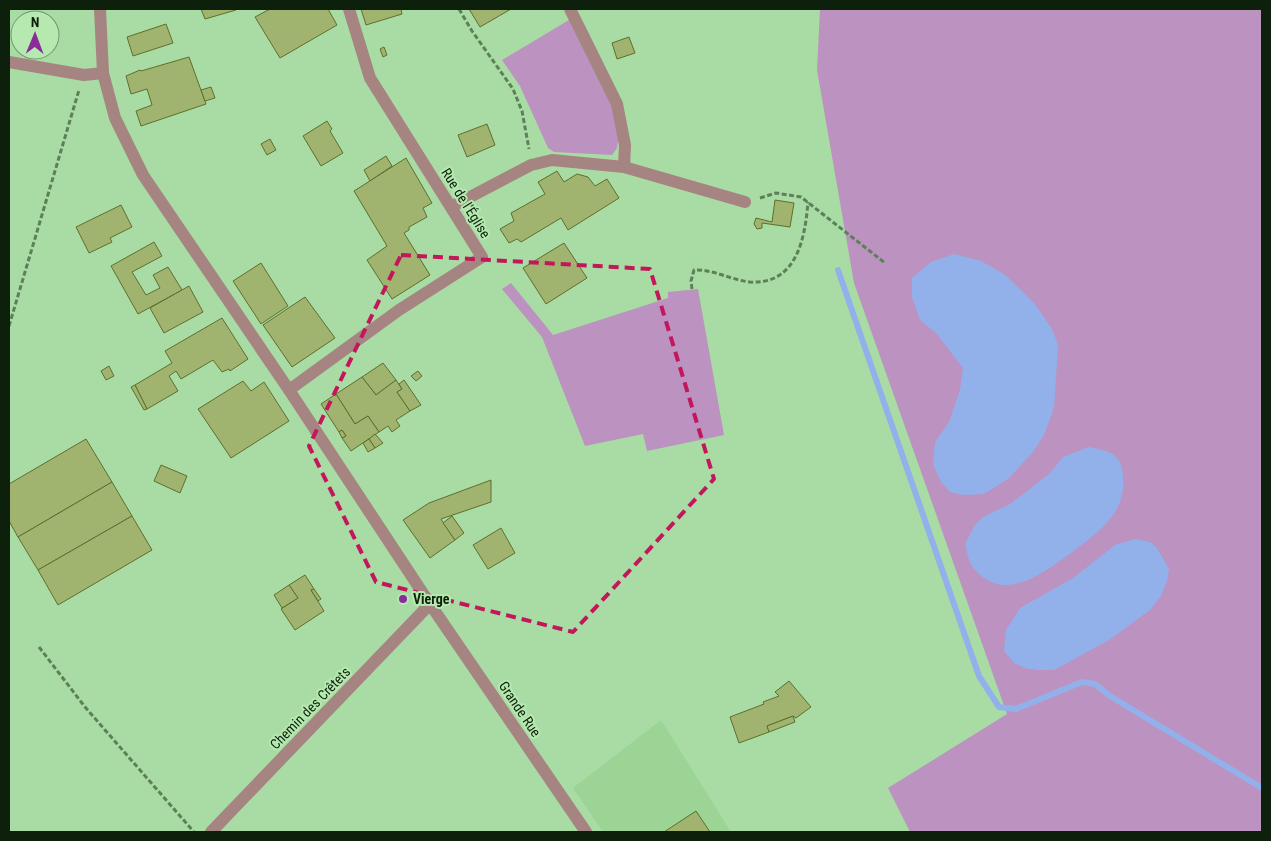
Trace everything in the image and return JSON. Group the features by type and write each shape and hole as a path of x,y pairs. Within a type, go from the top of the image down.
{"street":[{"name":"Grande Rue","path":"100,9 103,73 115,118 143,175 289,390 430,604 586,832"},
{"name":"Rue de l'Église","path":"289,390 399,310 482,257 370,78 349,9"},
{"path":"570,9 617,104 625,145 624,168"},
{"path":"9,62 84,75 103,73"},
{"path":"451,207 531,165 552,160 624,168 745,202"},
{"name":"Chemin des Crêtets","path":"211,832 430,604"}],"path":[{"path":"459,9 472,31 513,89 522,111 531,165"},
{"path":"9,326 84,75"},
{"path":"745,202 776,194 801,197 886,263"},
{"path":"692,289 690,281 694,270 704,269 750,282 766,280 786,272 796,256 806,230 808,202"},
{"path":"39,647 85,708 194,832"}],"highlighted area":[{"path":"401,255 650,269 714,479 573,632 376,582 309,446"}],"shaded area":[{"path":"820,9 1262,9 1262,832 910,832 888,788 1007,714 854,283 817,70"},
{"path":"569,20 612,107 619,134 617,148 612,155 554,152 548,148 520,86 502,60"},
{"path":"511,283 553,335 668,298 668,292 698,289 724,435 647,451 643,434 585,446 542,337 502,289"},
{"path":"661,720 731,832 603,832 573,788"}],"water":[{"path":"954,254 981,261 1004,274 1035,304 1052,329 1058,345 1054,408 1044,435 1033,452 1008,479 984,494 963,495 950,492 941,482 933,464 935,442 949,422 960,390 963,368 936,333 920,320 912,297 912,278 931,262"},
{"path":"1089,447 1112,454 1120,462 1122,468 1123,489 1120,501 1109,521 1071,553 1034,577 1008,585 995,584 983,578 972,566 965,544 975,525 983,517 1010,504 1049,474 1063,457"},
{"path":"1135,539 1150,542 1157,548 1169,569 1161,596 1150,610 1109,640 1054,670 1025,668 1014,663 1004,651 1006,630 1020,608 1073,578 1115,545"}],"building":[{"path":"201,9 236,9 236,10 205,19"},
{"path":"270,9 328,9 337,25 280,58 255,17"},
{"path":"361,9 401,9 402,14 366,25"},
{"path":"469,9 511,9 480,27"},
{"path":"166,24 173,43 133,56 127,37"},
{"path":"629,37 635,53 617,59 612,43"},
{"path":"384,47 387,55 383,57 380,49"},
{"path":"189,57 206,104 141,126 136,111 152,105 147,89 131,94 126,76 140,70"},
{"path":"211,87 215,98 205,101 201,90"},
{"path":"327,121 332,129 330,131 343,153 321,166 303,136"},
{"path":"487,124 495,145 467,157 458,135"},
{"path":"270,139 276,150 267,155 261,144"},
{"path":"386,156 392,166 370,181 364,170"},
{"path":"406,158 432,203 423,208 427,217 409,227 409,230 404,233 430,275 392,299 367,260 387,246 354,191"},
{"path":"557,171 564,182 577,174 588,177 595,186 607,179 619,198 568,230 561,218 521,242 517,239 509,243 500,229 514,221 511,213 545,194 538,182"},
{"path":"775,200 794,203 790,227 762,223 762,228 757,229 754,224 756,218 772,222"},
{"path":"121,205 132,227 110,238 112,242 89,253 76,227"},
{"path":"154,242 162,256 132,272 146,295 160,288 153,275 168,267 182,290 138,314 111,266"},
{"path":"564,243 587,278 546,304 523,268"},
{"path":"261,263 288,306 261,324 233,281"},
{"path":"189,286 203,312 164,333 150,308"},
{"path":"305,297 335,338 292,367 263,325"},
{"path":"222,318 248,359 230,371 229,369 222,372 213,360 181,379 176,371 169,376 178,391 147,409 135,385 172,363 165,351"},
{"path":"383,363 396,380 376,395 362,377"},
{"path":"109,366 114,376 106,380 101,371"},
{"path":"418,371 422,376 416,381 411,376"},
{"path":"362,377 376,395 396,380 402,389 397,392 410,411 396,420 400,426 392,432 388,426 379,432 368,416 355,424 336,394"},
{"path":"404,380 421,405 410,411 397,392 402,389 399,384"},
{"path":"243,381 251,391 264,382 289,421 231,458 198,409"},
{"path":"135,385 147,409 144,410 131,387"},
{"path":"336,394 355,424 368,416 379,432 351,451 342,438 346,436 342,430 339,432 321,404"},
{"path":"342,430 346,436 342,438 339,432"},
{"path":"375,434 383,443 375,448 369,439"},
{"path":"86,439 112,482 18,537 9,521 9,484"},
{"path":"369,439 375,448 368,452 363,443"},
{"path":"161,465 187,476 180,493 154,481"},
{"path":"491,480 491,502 441,519 455,540 430,558 403,520 429,503"},
{"path":"112,482 132,516 38,570 18,537"},
{"path":"132,516 152,550 58,605 38,570"},
{"path":"452,516 464,533 455,540 443,523"},
{"path":"501,528 515,553 488,569 473,545"},
{"path":"305,575 314,589 311,590 324,611 295,630 281,609 298,598 289,585"},
{"path":"289,585 298,598 282,608 274,595"},
{"path":"314,589 321,599 318,601 311,590"},
{"path":"789,681 811,707 796,718 793,716 767,726 769,732 739,743 730,717 779,696 775,692"},
{"path":"793,716 795,722 769,732 767,726"},
{"path":"696,811 710,832 664,832"}],"waterway":[{"path":"838,270 979,676 999,707 1016,709 1082,682 1095,684 1110,696 1262,788"}],"place":[{"name":"Vierge","path":"403,599"}]}
